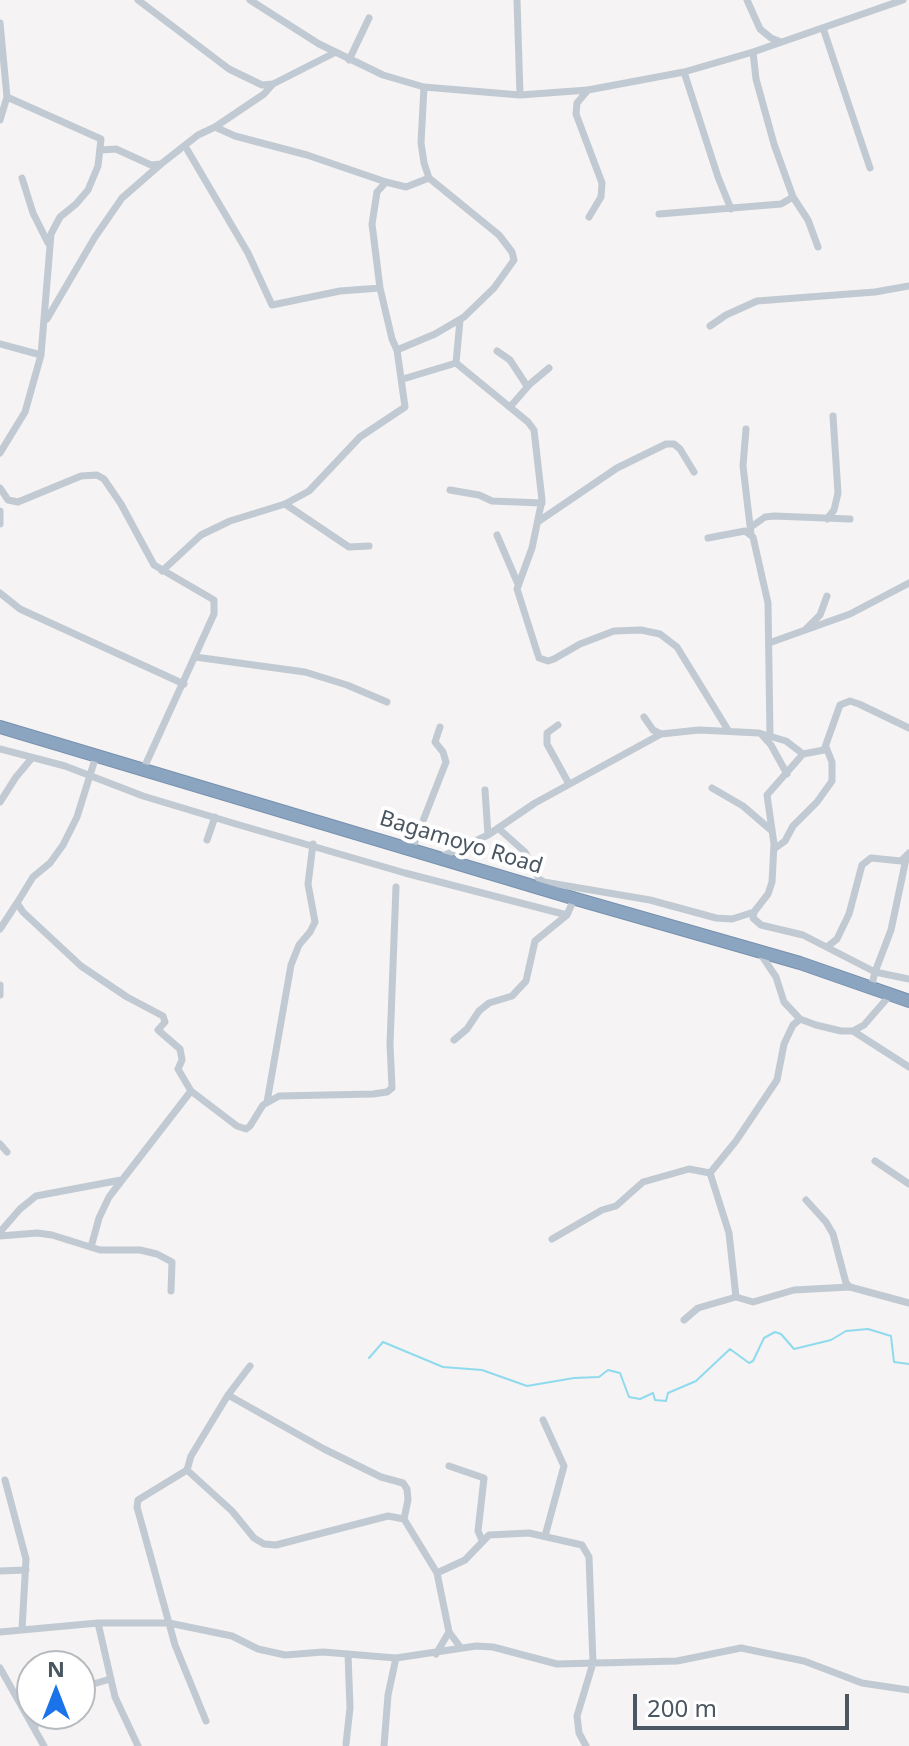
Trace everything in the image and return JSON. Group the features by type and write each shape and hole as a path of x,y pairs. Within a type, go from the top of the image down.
{"highway":[{"name":"Bagamoyo Road","path":"0,727 758,951 909,1001"}],"street":[{"path":"138,0 241,77 262,85 273,84"},
{"path":"250,0 334,53 383,75 424,87 520,95 588,90 684,72 753,52 903,0 909,9"},
{"path":"517,0 520,95"},
{"path":"747,0 760,29 781,42"},
{"path":"349,60 369,18"},
{"path":"0,23 7,97 0,120"},
{"path":"823,28 870,168"},
{"path":"753,52 756,79 774,144 793,197 808,220 818,247"},
{"path":"46,321 95,237 122,198 161,164 264,94 273,84 334,53"},
{"path":"684,72 731,209"},
{"path":"397,350 460,320 494,288 514,260 512,252 499,235 429,178 421,143 424,87"},
{"path":"588,90 577,103 576,114 602,183 601,197 589,217"},
{"path":"0,453 25,412 41,355 51,234 60,217 88,190 101,150 101,139 7,97"},
{"path":"215,127 235,136 406,187 429,178"},
{"path":"185,146 248,253 272,305 340,291 380,288"},
{"path":"101,150 116,149 151,165 161,164"},
{"path":"22,178 33,213 50,245"},
{"path":"162,571 201,535 230,521 285,504 309,491 360,437 403,410 406,403 403,379 380,288 372,224 377,192 386,182"},
{"path":"659,214 781,204 793,197"},
{"path":"710,326 757,301 875,292 909,286"},
{"path":"456,363 460,320"},
{"path":"0,344 41,355"},
{"path":"497,351 510,360 527,386"},
{"path":"403,379 456,363"},
{"path":"456,363 528,422 536,433 542,503 517,592 537,654 548,661 605,633 641,630 660,634 677,647 728,730"},
{"path":"510,407 527,386 549,368"},
{"path":"827,519 834,510 838,493 833,416"},
{"path":"746,429 743,466 751,530 768,603 770,736"},
{"path":"539,521 617,468 661,446 674,444 694,472"},
{"path":"0,488 8,500 18,502 81,476 97,475 104,479 121,504 147,556 162,571 211,597 215,603 214,614 184,684 143,770"},
{"path":"450,490 479,495 492,501 542,503"},
{"path":"285,504 349,547 369,546"},
{"path":"0,511 0,524"},
{"path":"708,538 751,530 765,517 850,519"},
{"path":"497,535 518,584"},
{"path":"769,643 850,614 909,583"},
{"path":"0,593 20,609 184,684"},
{"path":"804,632 820,615 827,596"},
{"path":"195,657 305,672 387,702"},
{"path":"909,728 859,704 844,702 836,710 826,747 803,754 767,795 774,849 771,888 753,918 757,923 803,935 875,972 909,979"},
{"path":"644,717 653,730 661,734"},
{"path":"558,725 547,733 547,744 569,784"},
{"path":"412,849 446,762 435,742 440,727"},
{"path":"441,857 488,835 569,784 661,734 728,730 759,733 786,741 803,754"},
{"path":"759,733 771,745 787,774"},
{"path":"774,849 785,841 793,826 817,802 832,781 832,762 826,747"},
{"path":"0,749 90,776 143,796 398,871 567,915"},
{"path":"0,929 33,877 50,863 63,845 77,817 96,756"},
{"path":"0,802 32,758"},
{"path":"712,788 743,806 772,831"},
{"path":"485,790 488,835"},
{"path":"207,840 215,817"},
{"path":"498,828 525,852 539,879 544,882 624,895 716,918 732,919 754,912"},
{"path":"17,903 81,966 127,997 163,1016 165,1022 158,1030 180,1049 182,1060 178,1069 191,1091 223,1118 246,1129 267,1102 291,965 299,945 315,922 308,884 313,844"},
{"path":"827,947 837,939 849,914 862,865 871,858 901,861 908,855"},
{"path":"871,988 891,930 908,855"},
{"path":"387,1006 398,871"},
{"path":"267,1102 279,1096 381,1094 392,1088 390,1044 396,887"},
{"path":"454,1040 467,1029 479,1011 489,1003 512,996 526,981 535,941 567,915 574,899"},
{"path":"758,951 776,977 784,1002 800,1019 829,1029 853,1031 909,1067"},
{"path":"0,985 0,995"},
{"path":"853,1031 864,1025 891,994"},
{"path":"710,1173 729,1151 777,1080 784,1044 793,1025 800,1019"},
{"path":"91,1247 99,1218 121,1180 141,1159 191,1091"},
{"path":"0,1144 7,1152"},
{"path":"875,1161 909,1184"},
{"path":"552,1239 602,1210 616,1206 643,1182 689,1169 710,1173"},
{"path":"710,1173 729,1233 736,1297"},
{"path":"0,1234 20,1209 36,1196 121,1180"},
{"path":"806,1200 833,1234 843,1276 850,1287"},
{"path":"0,1234 52,1235 100,1250 140,1250 172,1262 171,1291"},
{"path":"684,1320 698,1308 736,1297 753,1302 794,1290 850,1287 909,1303"},
{"path":"206,1721 183,1669 137,1504 138,1500 187,1470 191,1456 228,1395 250,1366"},
{"path":"228,1395 324,1449 381,1477 403,1483 408,1500 404,1519 437,1573 449,1632 461,1648"},
{"path":"543,1420 564,1466 545,1536"},
{"path":"449,1466 484,1478 478,1531 482,1540"},
{"path":"187,1470 232,1511 254,1538 264,1544 276,1545 304,1539 388,1516 404,1519"},
{"path":"5,1480 26,1559 22,1629"},
{"path":"437,1573 465,1560 489,1535 512,1532 582,1545 589,1557 593,1663 577,1716 579,1733 586,1746"},
{"path":"0,1571 26,1570"},
{"path":"98,1623 110,1679 138,1746"},
{"path":"0,1632 98,1623 169,1623 232,1636 272,1653 396,1658 461,1648 493,1647 548,1662 593,1663 677,1661 741,1648 804,1661 862,1683 909,1690"},
{"path":"436,1654 449,1632"},
{"path":"346,1744 350,1708 348,1654"},
{"path":"384,1746 388,1695 396,1658"},
{"path":"0,1668 16,1695"},
{"path":"96,1683 110,1679"}],"waterway":[{"path":"369,1358 383,1342 443,1367 482,1370 527,1386 599,1377 608,1370 620,1373 629,1397 640,1399 653,1393 655,1400 666,1401 668,1393 696,1381 730,1349 749,1363 753,1361 764,1338 775,1332 781,1334 794,1349 831,1340 846,1331 868,1329 891,1336 894,1362 909,1364"}]}
